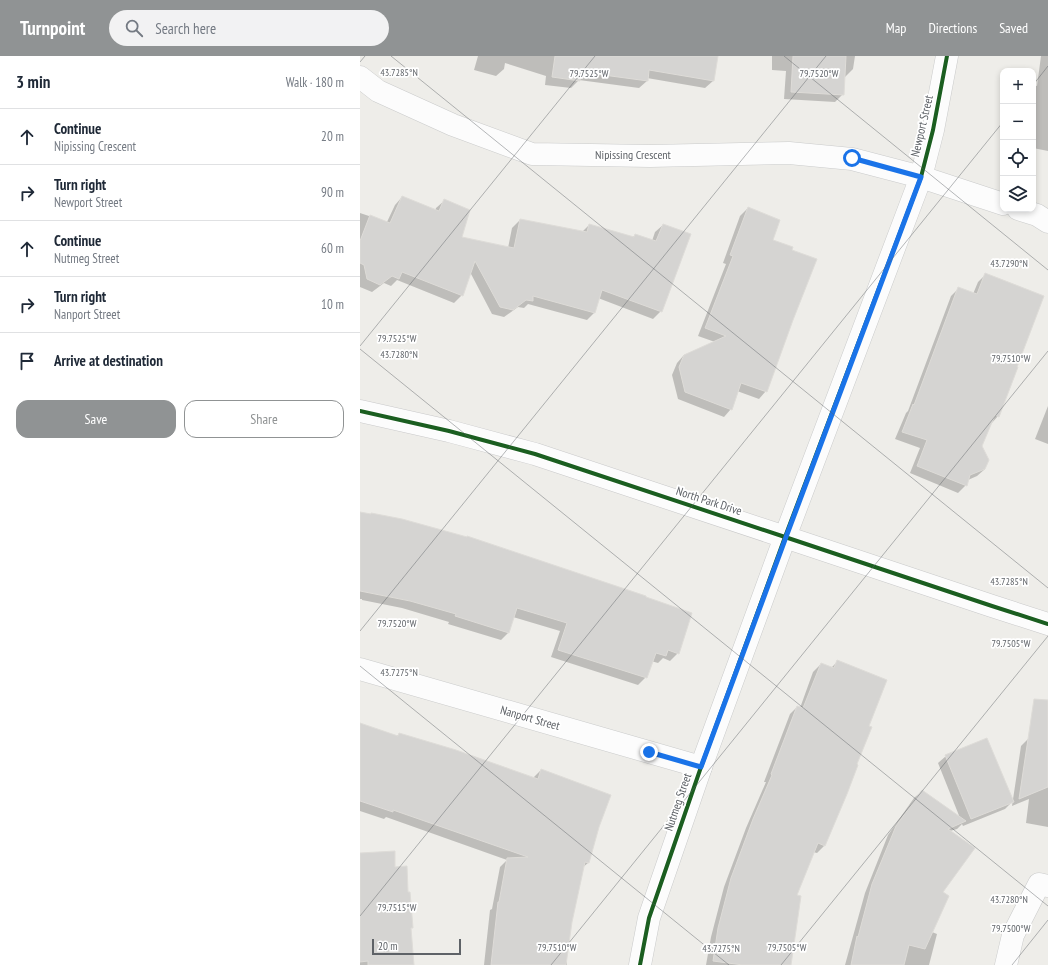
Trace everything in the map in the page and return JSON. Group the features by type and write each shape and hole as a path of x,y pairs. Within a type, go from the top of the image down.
{"street":[{"name":"Newport Street","path":"786,537 921,177 933,130 947,56"},
{"name":"Nipissing Crescent","path":"360,78 378,91 453,125 532,154 650,156 789,153 852,158 921,177 1000,203"},
{"path":"1028,212 1037,215 1048,222"},
{"name":"North Park Drive","path":"360,411 449,431 534,454 1048,624"},
{"name":"Nutmeg Street","path":"640,965 649,918 701,767 786,537"},
{"name":"Nanport Street","path":"360,669 701,767"},
{"path":"1006,965 1013,935 1039,884 1048,886"}],"building":[{"path":"555,56 718,56 714,81 649,70 648,81 581,72 580,81 552,77"},
{"path":"793,56 846,56 844,95 791,92"},
{"path":"402,196 439,211 444,199 470,210 462,237 514,248 520,219 587,232 589,224 634,237 635,234 656,241 663,224 691,234 662,312 602,290 595,313 533,296 533,301 526,300 513,310 500,307 475,261 463,296 402,272 399,279 392,276 380,285 367,279 364,265 360,263 360,241 370,215 390,223"},
{"path":"748,207 780,220 773,240 793,247 792,250 817,259 767,392 741,383 732,410 685,392 679,367 684,355 726,336 705,328 733,256 730,255"},
{"path":"985,273 1044,296 999,417 995,415 982,446 989,460 985,469 970,475 967,486 917,466 927,440 902,432 913,404 914,405 958,287 977,294"},
{"path":"360,512 402,519 467,536 692,613 679,654 668,650 666,656 656,653 647,678 558,650 567,623 517,608 509,633 455,616 456,614 410,601 360,591"},
{"path":"837,660 887,680 869,726 872,727 847,794 825,846 818,843 797,895 801,896 791,965 743,965 713,961 718,928 731,878 753,819 772,775 771,774 797,706 803,708 821,663 834,668"},
{"path":"1034,699 1048,700 1048,787 1019,799"},
{"path":"360,723 398,736 399,733 456,750 538,779 541,769 611,795 599,827 589,863 585,862 572,922 566,965 491,965 498,902 507,858 528,857 393,810 393,812 360,801"},
{"path":"987,738 1014,802 971,819 945,755"},
{"path":"922,790 966,821 948,829 975,848 943,892 949,896 925,949 909,945 904,965 851,965 857,936 858,937 872,884 896,826"},
{"path":"395,851 395,867 407,866 408,892 410,892 413,928 411,928 414,965 368,965 368,961 360,962 360,853"}],"cycle path":[{"path":"640,965 649,918 701,767 785,537 921,177 933,130 947,56"},
{"path":"360,411 449,431 535,454 1048,624"}],"route":[{"path":"649,752 701,767 921,177 852,158"}]}
